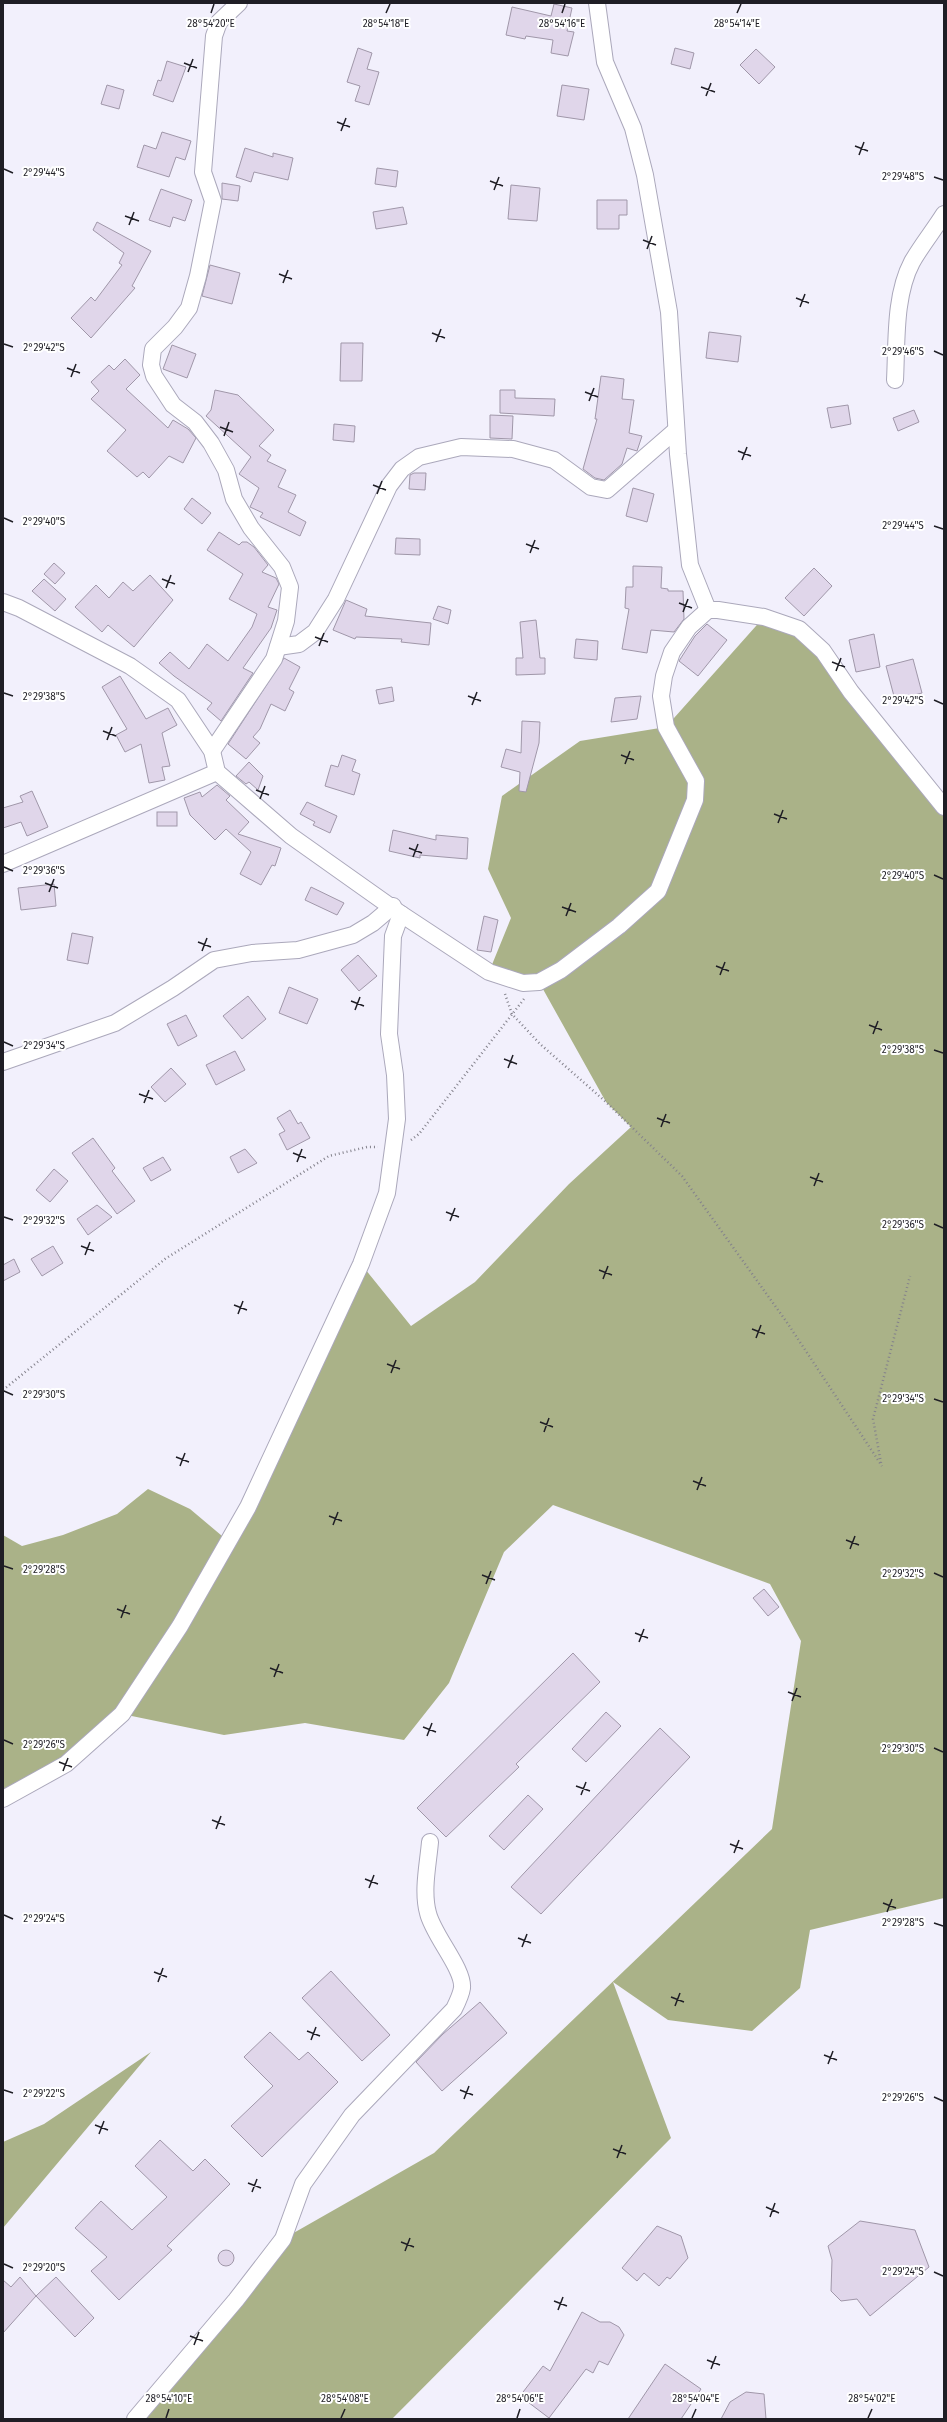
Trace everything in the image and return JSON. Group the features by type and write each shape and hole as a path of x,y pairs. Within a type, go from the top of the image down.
{"street":[{"path":"212,751 274,659 286,621 290,587 282,567 251,528 234,499 226,470 211,443 195,422 173,405 154,376 150,365 153,349 175,327 189,308 198,276 213,201 203,172 214,36 219,22 239,3"},
{"path":"597,3 606,62 633,128 646,175 669,312 676,430 690,565 708,610"},
{"path":"895,380 899,317 904,287 912,263 944,214"},
{"path":"278,647 299,644 316,632 336,599 389,486 402,470 419,457 461,447 513,449 554,460 591,487 607,490 676,430"},
{"path":"3,602 19,608 130,666 178,700 212,751 217,772 291,836 489,972 523,983 539,982 560,970 613,930 658,891 695,800 696,781 666,727 661,696 664,676 672,652 689,628 708,610 718,610 764,617 799,629 823,652 851,692 944,807"},
{"path":"3,864 217,772"},
{"path":"3,1062 115,1023 173,988 214,960 252,952 298,950 353,935 397,910"},
{"path":"3,1799 66,1764 122,1714 180,1626 248,1507 361,1264 387,1193 397,1119 396,1075 389,1034 393,936 397,910"},
{"path":"135,2419 236,2300 283,2239 303,2184 352,2115 454,2009 462,1989 460,1975 440,1942 428,1913 426,1879 430,1842"}],"path":[{"path":"498,975 512,1014 540,1044 606,1102 682,1176 777,1309 882,1466 872,1419 910,1276"},
{"path":"3,1390 165,1259 288,1180 329,1156 367,1147 393,1147 406,1143 419,1134 512,1014 539,982"}],"green space":[{"path":"764,617 799,629 944,807 944,1898 810,1930 800,1988 752,2031 668,2020 613,1982 671,2138 392,2419 135,2419 283,2239 434,2153 772,1829 801,1641 770,1584 553,1505 504,1552 449,1683 404,1740 305,1723 224,1735 122,1714 66,1764 3,1799 3,1535 22,1546 63,1535 117,1514 148,1489 190,1509 228,1541 361,1264 411,1326 475,1282 569,1184 631,1127 606,1102 539,982 489,972 511,918 488,869 502,796 580,741 666,727"},
{"path":"151,2052 3,2228 3,2142 44,2124"}],"building":[{"path":"554,4 572,8 567,31 574,32 568,56 551,53 553,40 526,36 525,39 506,35 512,7 551,16"},
{"path":"358,48 372,53 367,69 379,72 369,105 355,101 360,86 347,82"},
{"path":"675,48 694,53 690,69 671,64"},
{"path":"756,49 775,67 759,84 740,65"},
{"path":"167,61 186,67 173,102 153,95 158,80 161,81"},
{"path":"107,85 124,90 119,109 101,104"},
{"path":"562,85 589,89 584,120 557,116"},
{"path":"162,132 191,141 185,160 176,157 169,177 137,167 144,145 156,149"},
{"path":"245,148 273,157 273,153 293,158 288,180 254,172 251,182 236,177"},
{"path":"377,168 398,171 396,187 375,184"},
{"path":"222,183 240,186 238,201 222,199"},
{"path":"511,185 540,188 537,221 508,219"},
{"path":"161,189 192,200 185,221 173,217 170,227 149,220"},
{"path":"597,200 627,200 627,215 619,215 619,229 597,229"},
{"path":"403,207 407,224 376,229 373,212"},
{"path":"97,222 151,251 132,286 135,288 91,338 71,318 91,297 95,301 122,265 119,263 124,253 93,230"},
{"path":"210,265 240,273 232,304 202,296"},
{"path":"709,332 741,336 738,362 706,358"},
{"path":"341,343 363,343 362,381 340,381"},
{"path":"172,345 196,354 187,378 163,369"},
{"path":"125,359 140,375 126,389 168,428 173,420 188,429 196,438 183,463 169,456 149,478 143,472 137,477 107,451 126,430 91,399 99,391 91,382 109,365 114,370"},
{"path":"601,376 624,379 622,399 634,400 629,433 642,436 637,451 627,448 622,464 604,480 595,478 583,469 597,419 595,419"},
{"path":"215,390 238,395 274,430 259,446 271,455 267,461 286,470 278,487 296,495 288,512 306,522 300,536 260,517 263,513 250,507 259,488 239,474 251,457 206,416 211,410"},
{"path":"500,390 515,390 515,398 555,399 554,416 500,413"},
{"path":"848,405 851,424 831,428 827,408"},
{"path":"914,410 919,422 898,431 893,418"},
{"path":"490,415 513,416 512,439 490,438"},
{"path":"334,424 355,426 354,442 333,440"},
{"path":"414,473 426,473 425,490 409,489 410,475"},
{"path":"633,488 654,494 647,522 626,516"},
{"path":"192,498 211,513 202,524 184,509"},
{"path":"219,532 239,545 242,542 247,542 254,547 268,565 262,572 276,578 279,584 268,607 277,610 271,628 243,668 253,673 221,721 207,709 212,703 174,676 159,663 170,652 189,669 207,644 228,661 252,627 257,614 229,599 243,574 207,550"},
{"path":"396,538 420,539 420,555 395,554"},
{"path":"54,563 65,573 55,584 44,574"},
{"path":"633,566 662,567 661,588 668,589 668,591 683,591 684,619 674,632 651,630 647,653 622,649 629,609 625,608 626,587 633,587"},
{"path":"814,568 832,586 804,616 785,598"},
{"path":"150,575 173,600 134,647 108,625 102,632 75,607 96,585 109,598 123,582 133,591"},
{"path":"44,579 66,599 55,611 32,591"},
{"path":"346,600 367,609 365,616 431,623 429,645 401,642 402,639 356,637 355,639 333,630"},
{"path":"438,606 451,610 448,624 433,619"},
{"path":"536,620 540,658 545,658 545,674 516,675 516,658 523,658 520,622"},
{"path":"707,624 727,640 698,676 679,661 695,636"},
{"path":"874,634 880,667 856,672 849,640"},
{"path":"576,639 598,641 597,660 574,658"},
{"path":"284,658 300,667 289,689 294,692 285,711 271,704 260,729 253,737 260,743 246,759 228,744"},
{"path":"913,659 922,693 895,700 886,666"},
{"path":"120,676 146,719 168,708 177,725 162,733 170,766 162,767 165,780 149,783 141,744 125,752 116,735 127,729 102,687"},
{"path":"392,687 394,701 379,704 376,690"},
{"path":"641,696 637,719 611,722 615,698"},
{"path":"522,721 540,722 539,743 526,792 519,791 520,772 501,767 506,749 521,753"},
{"path":"342,755 356,760 352,771 360,774 354,795 325,786 331,765 338,767"},
{"path":"249,762 263,776 258,790 249,782 246,784 236,776"},
{"path":"217,785 230,796 226,800 249,822 238,834 281,848 275,866 272,865 261,885 240,874 251,852 226,829 215,840 190,815 184,798 200,792 202,797"},
{"path":"32,791 48,827 27,836 21,822 3,828 3,808 23,802 20,796"},
{"path":"307,802 337,816 330,833 313,825 315,822 300,814"},
{"path":"157,812 177,812 177,826 157,826"},
{"path":"393,830 436,840 436,835 468,838 467,859 420,855 420,858 389,851"},
{"path":"54,884 56,906 21,910 18,888"},
{"path":"311,887 344,903 337,915 305,900"},
{"path":"484,916 498,920 491,952 477,950"},
{"path":"72,933 93,937 88,964 67,960"},
{"path":"358,955 377,976 359,991 341,970"},
{"path":"289,987 318,999 307,1024 279,1013"},
{"path":"248,996 266,1019 242,1039 223,1016"},
{"path":"186,1015 197,1036 178,1046 167,1024"},
{"path":"235,1051 245,1070 216,1085 206,1065"},
{"path":"171,1068 186,1084 165,1102 151,1087"},
{"path":"290,1110 298,1124 301,1122 310,1138 287,1150 279,1134 285,1131 277,1118"},
{"path":"93,1138 115,1168 112,1171 135,1201 117,1214 72,1153"},
{"path":"245,1149 257,1163 238,1173 230,1157"},
{"path":"163,1157 171,1170 151,1181 143,1168"},
{"path":"54,1169 68,1181 50,1202 36,1190"},
{"path":"97,1205 112,1217 88,1235 77,1219"},
{"path":"53,1246 63,1263 42,1276 31,1259"},
{"path":"14,1259 20,1272 3,1281 3,1265"},
{"path":"764,1589 779,1607 768,1616 753,1598"},
{"path":"573,1653 600,1682 516,1764 519,1767 446,1837 417,1808"},
{"path":"606,1712 621,1726 586,1762 572,1749"},
{"path":"660,1728 690,1757 541,1914 511,1887"},
{"path":"528,1795 543,1809 504,1850 489,1836"},
{"path":"331,1971 390,2035 362,2061 302,1998"},
{"path":"480,2002 507,2033 442,2091 416,2062 443,2034"},
{"path":"270,2032 299,2060 308,2052 338,2082 262,2157 231,2126 273,2086 244,2057"},
{"path":"160,2140 193,2171 205,2159 230,2184 167,2246 172,2250 119,2300 91,2271 107,2257 75,2228 101,2201 132,2230 167,2197 135,2166"},
{"path":"860,2221 915,2230 929,2267 870,2316 857,2299 841,2301 831,2291 832,2260 828,2246"},
{"path":"657,2226 681,2236 688,2258 670,2279 667,2277 659,2286 644,2273 637,2281 622,2268"},
{"path":"226,2250 232,2252 234,2258 232,2264 226,2266 220,2264 218,2258 220,2252"},
{"path":"20,2277 36,2296 3,2333 3,2280 11,2287"},
{"path":"56,2277 94,2318 75,2337 36,2296"},
{"path":"582,2312 600,2322 610,2322 619,2327 624,2335 608,2365 599,2361 593,2373 586,2369 549,2418 520,2396 543,2366 550,2371"},
{"path":"665,2364 701,2389 681,2419 628,2419"},
{"path":"746,2392 764,2394 766,2419 721,2419 730,2402"}]}
